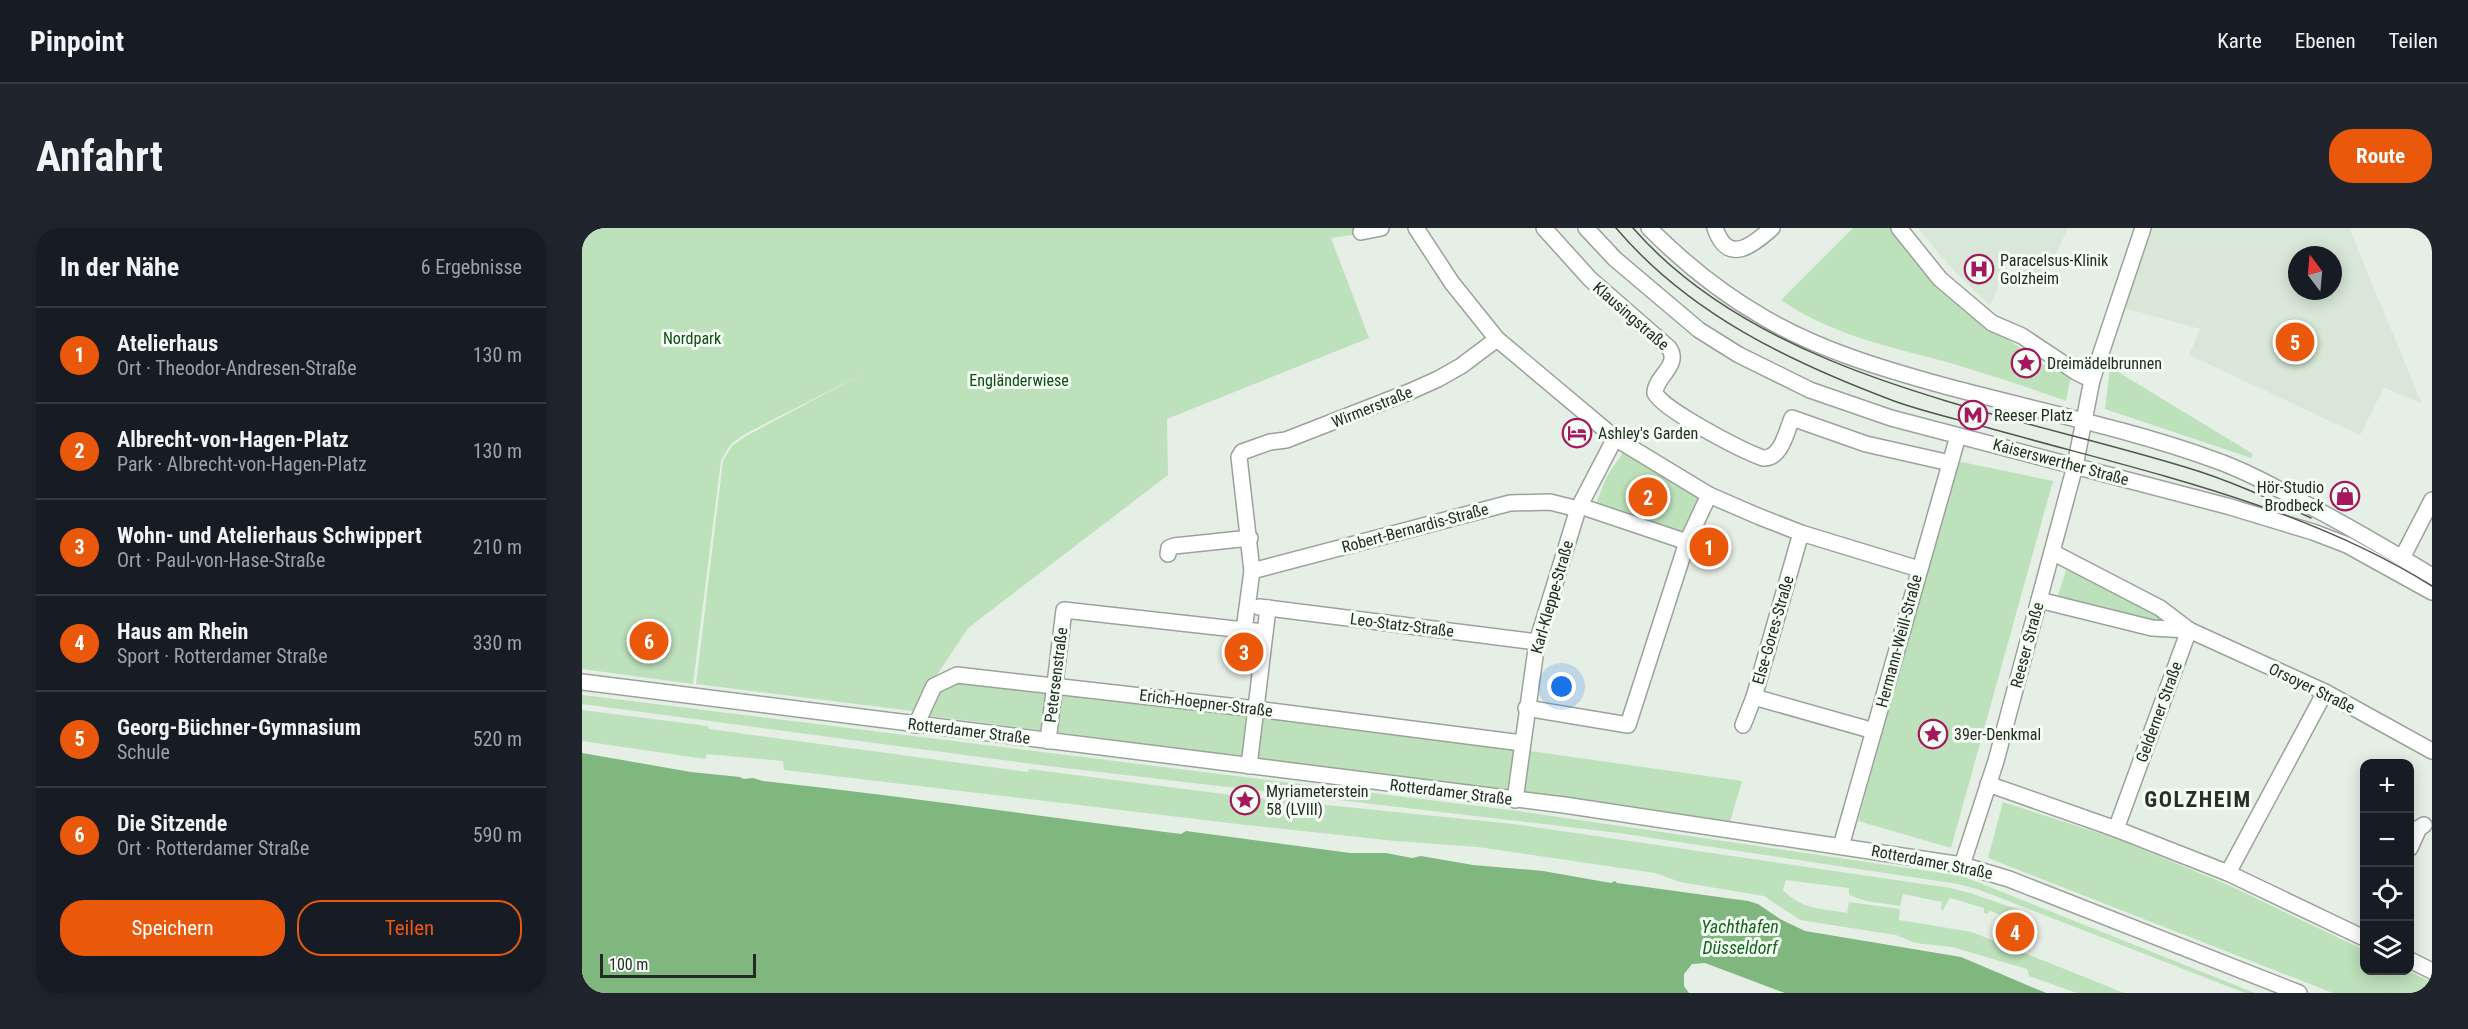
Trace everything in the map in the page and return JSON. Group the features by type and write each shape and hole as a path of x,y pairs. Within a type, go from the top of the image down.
{"street":[{"path":"1361,232 1381,228"},
{"path":"1416,228 1452,283 1497,339 1615,438 1709,495 1801,533 1919,569"},
{"name":"Klausingstraße","path":"1544,228 1590,279 1670,348 1673,358 1656,386 1656,396 1663,403 1703,428 1767,459 1778,452 1792,418 1866,444 1950,463"},
{"name":"Kaiserswerther Straße","path":"1586,228 1615,259 1699,330 1739,355 1810,390 1891,418 2227,506 2313,532 2347,545 2432,592"},
{"path":"1649,228 1693,269 1724,293 1763,318 1798,335 1857,360 1907,376 2187,451 2245,471 2383,545 2432,576"},
{"path":"1715,228 1717,235 1729,248 1741,249 1750,247 1772,228"},
{"path":"1899,228 1940,279 1992,323 2022,336 2092,380"},
{"name":"Reeser Straße","path":"1962,865 1988,784 2052,552 2075,466 2092,380 2144,228"},
{"name":"Wirmerstraße","path":"1250,538 1239,457 1247,449 1286,440 1409,393 1461,366 1497,339"},
{"name":"Hermann-Weill-Straße","path":"1841,846 1958,436"},
{"name":"Karl-Kleppe-Straße","path":"1515,800 1537,642 1579,508 1615,438"},
{"path":"1527,708 1628,725 1687,542 1709,495"},
{"path":"2402,558 2432,500"},
{"name":"Robert-Bernardis-Straße","path":"1252,571 1510,503 1550,502 1579,508 1687,542"},
{"name":"Else-Gores-Straße","path":"1743,725 1754,697 1801,533"},
{"path":"1168,554 1169,548 1174,546 1250,538 1252,571 1244,630 1265,632"},
{"name":"Orsoyer Straße","path":"2052,552 2160,608 2189,630 2325,692 2432,751"},
{"name":"Orsoyer Straße","path":"2039,600 2152,628 2189,630"},
{"name":"Leo-Statz-Straße","path":"1248,606 1537,642"},
{"path":"1249,765 1268,608"},
{"name":"Petersenstraße","path":"1048,741 1064,610 1244,630"},
{"name":"Gelderner Straße","path":"2116,829 2189,630"},
{"name":"Erich-Hoepner-Straße","path":"916,724 919,713 934,686 951,677 963,676 1256,709 1522,743"},
{"name":"Rotterdamer Straße","path":"582,682 1515,800 1962,865 2008,879 2299,993"},
{"path":"2228,873 2325,692"},
{"path":"1754,697 1874,731"},
{"path":"1988,784 2116,829 2228,873 2360,936"},
{"path":"2414,838 2419,828 2424,825"},
{"path":"2414,962 2432,971"}],"shaded area":[{"name":"Paracelsus-Klinik Golzheim","path":"1918,228 2068,228 2043,281 2007,266 1990,305 1955,272"},
{"path":"2152,228 2349,228 2422,404 2384,387 2360,435 2189,355 2200,329 2125,308"}],"green space":[{"name":"Engländerwiese","path":"582,228 1370,228 1353,235 1331,238 1369,338 1167,419 1168,475 968,628 913,711 696,684 723,461 732,446 746,436 866,372 745,434 731,444 721,460 693,684 582,669"},
{"path":"1853,228 1894,228 1990,326 2042,364 2071,375 2066,401 1971,369 1843,332 1781,300"},
{"path":"2110,367 2253,454 2251,458 2105,409"},
{"path":"1624,451 1696,492 1701,501 1685,538 1594,508 1607,476"},
{"name":"Reeser Platz","path":"1957,461 2053,481 1951,848 1858,821"},
{"path":"2067,568 2163,614 2165,620 2160,623 2057,598"},
{"path":"950,679 1515,744 1530,751 1742,781 1730,822 1514,791 923,715 932,693"},
{"path":"582,695 1518,811 1962,876 2255,993 2245,993 1977,889 1958,884 1619,833 1048,766 582,704"},
{"path":"582,710 1028,772 1029,769 1247,797 1514,824 1950,888 2020,910 2020,917 2014,920 1990,911 1987,914 1984,913 1984,908 1950,898 1941,910 1942,902 1903,894 1900,906 1866,901 1849,895 1849,888 1786,880 1783,890 1798,902 1821,909 1847,913 1849,902 1900,909 1899,920 1972,932 2124,993 2077,993 2029,976 2027,969 1952,947 1915,943 1896,935 1800,920 1764,896 1680,882 1655,873 1478,847 1395,841 1246,825 784,770 783,761 707,754 705,759 582,741"},
{"path":"2003,802 2114,838 2224,883 2360,948 2360,975 2414,974 2432,982 2432,993 2333,993 1988,858"}],"water":[{"name":"Yachthafen Düsseldorf","path":"582,753 744,779 753,778 1181,834 1186,831 1350,853 1386,853 1412,858 1421,856 1473,865 1543,871 1611,883 1615,881 1748,901 1758,904 1780,919 1805,931 1961,957 2046,993 1785,993 1705,963 1692,964 1684,974 1684,986 1689,993 582,993"}],"tram line":[{"path":"1616,228 1645,259 1709,310 1743,332 1817,370 1908,406 2226,494 2332,534 2383,558 2432,586"},
{"path":"1633,228 1687,279 1749,321 1817,355 1890,383 1964,406 2201,472 2249,490 2311,518"}],"place":[{"name":"Paracelsus-Klinik Golzheim","path":"1979,269"},
{"name":"Georg-Büchner-Gymnasium","path":"2295,342"},
{"name":"Dreimädelbrunnen","path":"2026,363"},
{"name":"Reeser Platz","path":"1973,415"},
{"name":"Ashley's Garden","path":"1577,433"},
{"name":"Hör-Studio Brodbeck","path":"2345,496"},
{"name":"Albrecht-von-Hagen-Platz","path":"1648,497"},
{"name":"Atelierhaus","path":"1709,547"},
{"name":"Die Sitzende","path":"649,641"},
{"name":"Wohn- und Atelierhaus Schwippert","path":"1244,652"},
{"name":"39er-Denkmal","path":"1933,734"},
{"name":"Myriameterstein 58 (LVIII)","path":"1245,800"},
{"name":"Haus am Rhein","path":"2015,932"}],"district":[{"name":"GOLZHEIM","path":"2198,799"}],"park label":[{"name":"Nordpark","path":"692,338"}]}
